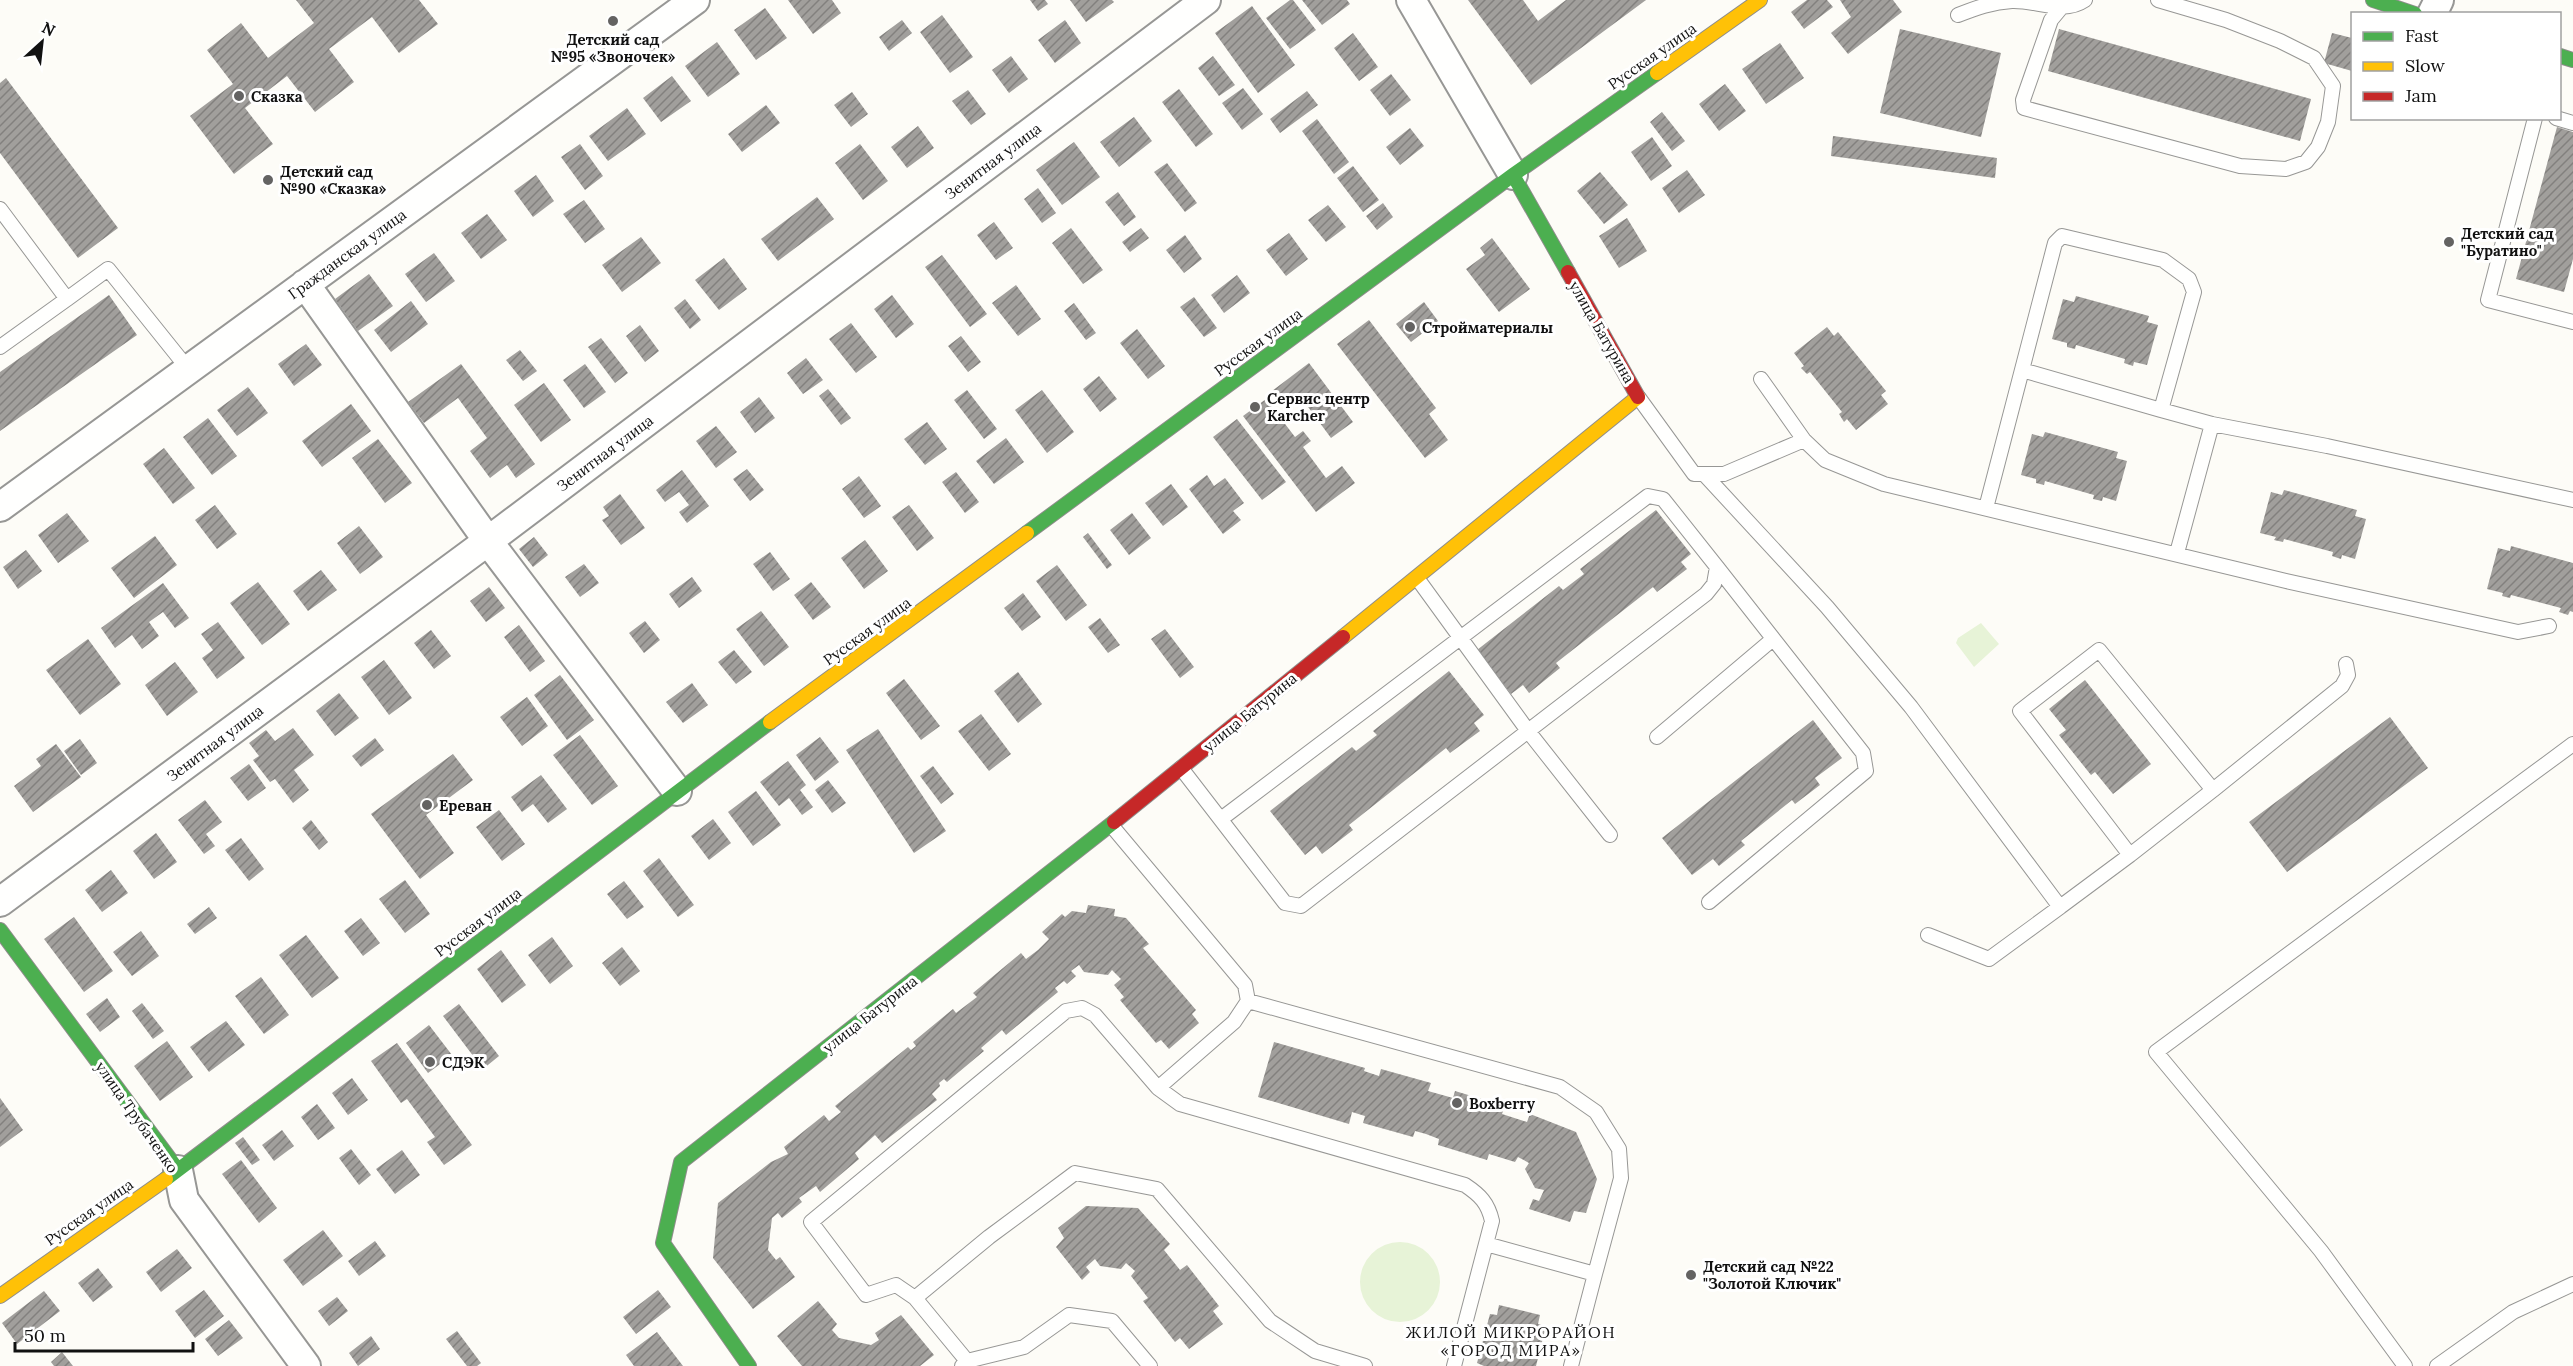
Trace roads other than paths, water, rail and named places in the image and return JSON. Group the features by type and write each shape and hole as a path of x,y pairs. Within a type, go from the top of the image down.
{"main road":[{"name":"Русская улица","path":"0,1296 178,1170 677,791 1513,175 1760,0"},
{"path":"2373,0 2409,12"},
{"name":"улица Батурина","path":"749,1366 663,1243 681,1162 1111,825 1639,398 1513,175"},
{"name":"улица Трубаченко","path":"0,930 178,1170"}],"street":[{"name":"Гражданская улица","path":"0,507 694,0"},
{"name":"Зенитная улица","path":"0,902 488,541 1206,0"},
{"name":"улица Батурина","path":"1411,0 1513,175"},
{"path":"305,284 488,541 677,791"},
{"name":"улица Трубаченко","path":"178,1170 184,1200 306,1366"}],"lane":[{"path":"1958,15 1984,4 2014,1 2061,8 2085,0"},
{"path":"2061,8 2051,20 2022,100 2024,108 2240,166 2286,169 2306,162 2318,147 2328,122 2333,86 2314,58 2280,41 2226,20 2158,0"},
{"path":"2534,120 2488,300 2573,322"},
{"path":"0,209 67,299"},
{"path":"1986,508 2055,243 2062,236 2163,260 2177,268 2189,279 2194,292 2161,410"},
{"path":"0,348 108,269 189,369"},
{"path":"2022,370 2212,424 2338,448 2573,501"},
{"path":"1761,379 1804,440 1825,460 1884,484 2286,581 2518,632 2549,626"},
{"path":"1639,398 1694,474 1724,474 1804,440"},
{"path":"2177,553 2212,424"},
{"path":"1704,474 1827,607 1911,707 2060,907"},
{"path":"1221,819 1648,496 1664,499 1863,753 1866,771 1708,902"},
{"path":"1181,768 1285,903 1300,906 1706,594 1714,584 1717,567"},
{"path":"1417,578 1528,730 1610,835"},
{"path":"1657,737 1773,639"},
{"path":"2130,855 2020,711 2099,650 2213,790"},
{"path":"1928,935 1989,959 2130,855 2342,686 2348,675 2346,664"},
{"path":"2405,1366 2320,1251 2156,1052 2573,744"},
{"path":"1111,825 1233,969 1245,985 1248,1001 1234,1022 1158,1088"},
{"path":"1248,1001 1560,1087 1596,1112 1619,1149 1621,1178 1571,1366"},
{"path":"1150,1366 1112,1321 1069,1315 1024,1347 965,1364 915,1298 896,1285 866,1295 811,1222 1066,1011 1082,1008 1095,1015 1158,1088 1180,1104 1465,1185 1480,1196 1489,1206 1492,1221 1455,1366"},
{"path":"915,1298 989,1237 1075,1173 1157,1188 1270,1321 1315,1351 1365,1366"},
{"path":"1486,1244 1594,1274"},
{"path":"2438,1366 2513,1312 2573,1284"}],"place":[{"name":"Детский сад №95 «Звоночек»","path":"613,21"},
{"name":"Сказка","path":"239,96"},
{"name":"Детский сад №90 «Сказка»","path":"268,180"},
{"name":"Детский сад \"Буратино\"","path":"2449,242"},
{"name":"Стройматериалы","path":"1410,327"},
{"name":"Сервис центр Karcher","path":"1255,407"},
{"name":"Ереван","path":"427,805"},
{"name":"СДЭК","path":"430,1062"},
{"name":"Boxberry","path":"1457,1103"},
{"name":"Детский сад №22 \"Золотой Ключик\"","path":"1691,1275"}],"district":[{"name":"ЖИЛОЙ МИКРОРАЙОН «ГОРОД МИРА»","path":"1511,1341"}]}
